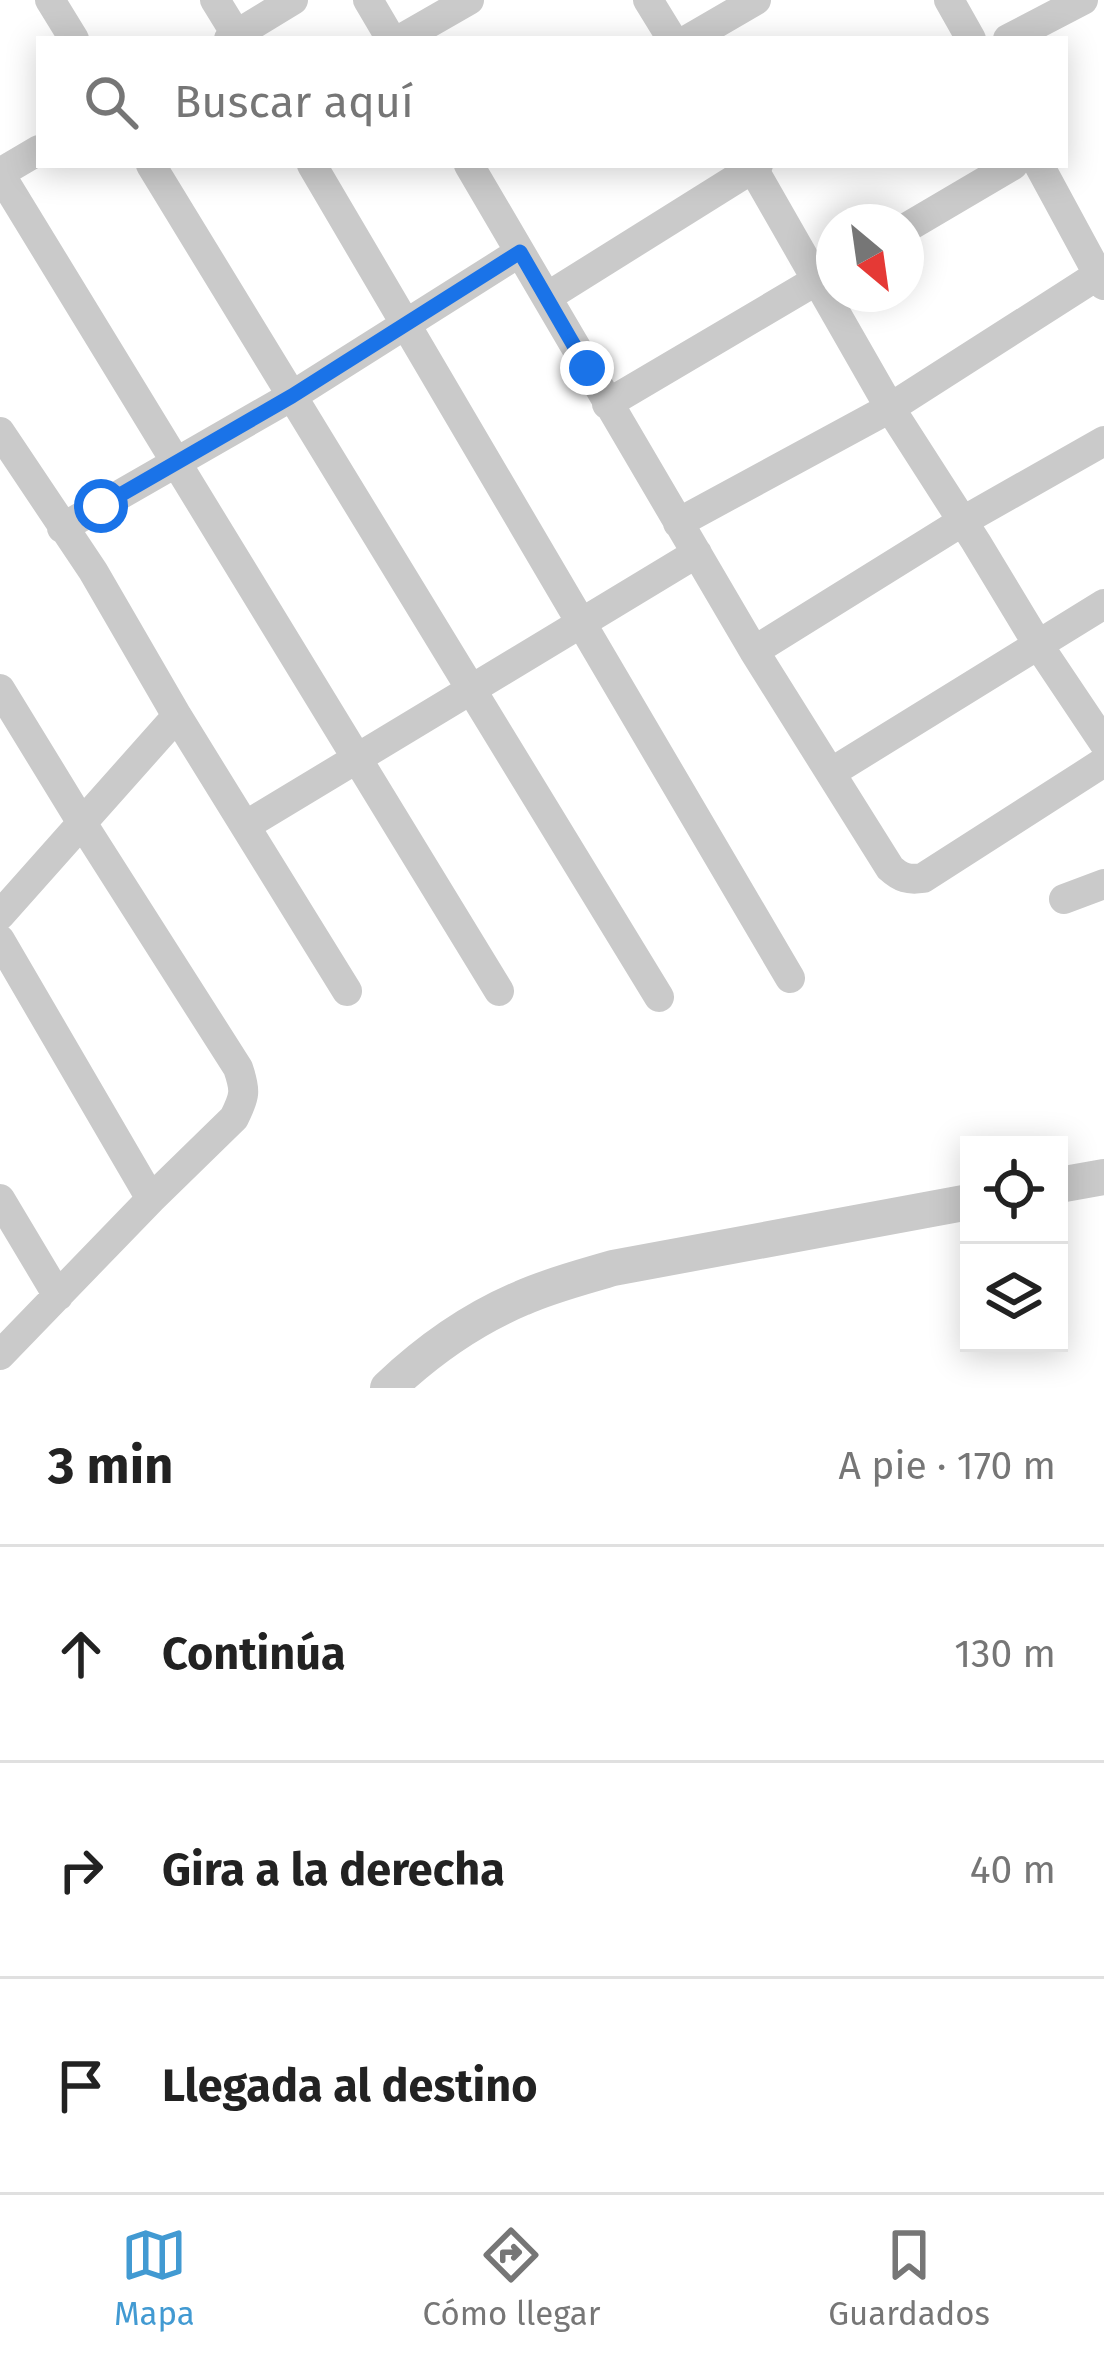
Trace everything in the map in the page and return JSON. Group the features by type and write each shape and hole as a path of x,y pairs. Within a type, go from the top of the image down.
{"street":[{"path":"50,0 72,36"},
{"path":"215,0 234,36"},
{"path":"238,36 293,0"},
{"path":"368,0 389,36"},
{"path":"406,36 469,0"},
{"path":"648,0 670,36"},
{"path":"694,36 756,0"},
{"path":"949,0 967,36"},
{"path":"1014,36 1083,0"},
{"path":"1098,0 1104,10"},
{"path":"36,151 0,173 499,991"},
{"path":"153,168 659,997"},
{"path":"314,168 790,978"},
{"path":"476,168 607,404 890,868 900,877 923,878 1104,762"},
{"path":"547,297 751,168"},
{"path":"755,168 816,262"},
{"path":"924,217 1008,168"},
{"path":"678,523 890,408 1101,280 1041,168"},
{"path":"62,527 292,396 520,252"},
{"path":"607,404 816,281"},
{"path":"843,312 890,408 1104,743"},
{"path":"0,431 92,571 347,991"},
{"path":"754,651 963,520 1104,441"},
{"path":"245,826 697,553"},
{"path":"832,772 1104,604"},
{"path":"0,689 238,1068 245,1088 234,1118 0,1355"},
{"path":"0,915 177,716"},
{"path":"1064,899 1104,884"},
{"path":"0,940 151,1199"},
{"path":"1068,1183 1104,1177"},
{"path":"0,1199 58,1296"},
{"path":"388,1388 427,1353 476,1322 559,1285 613,1268 960,1204"}],"route":[{"path":"101,506 292,396 520,252 587,368"}]}
